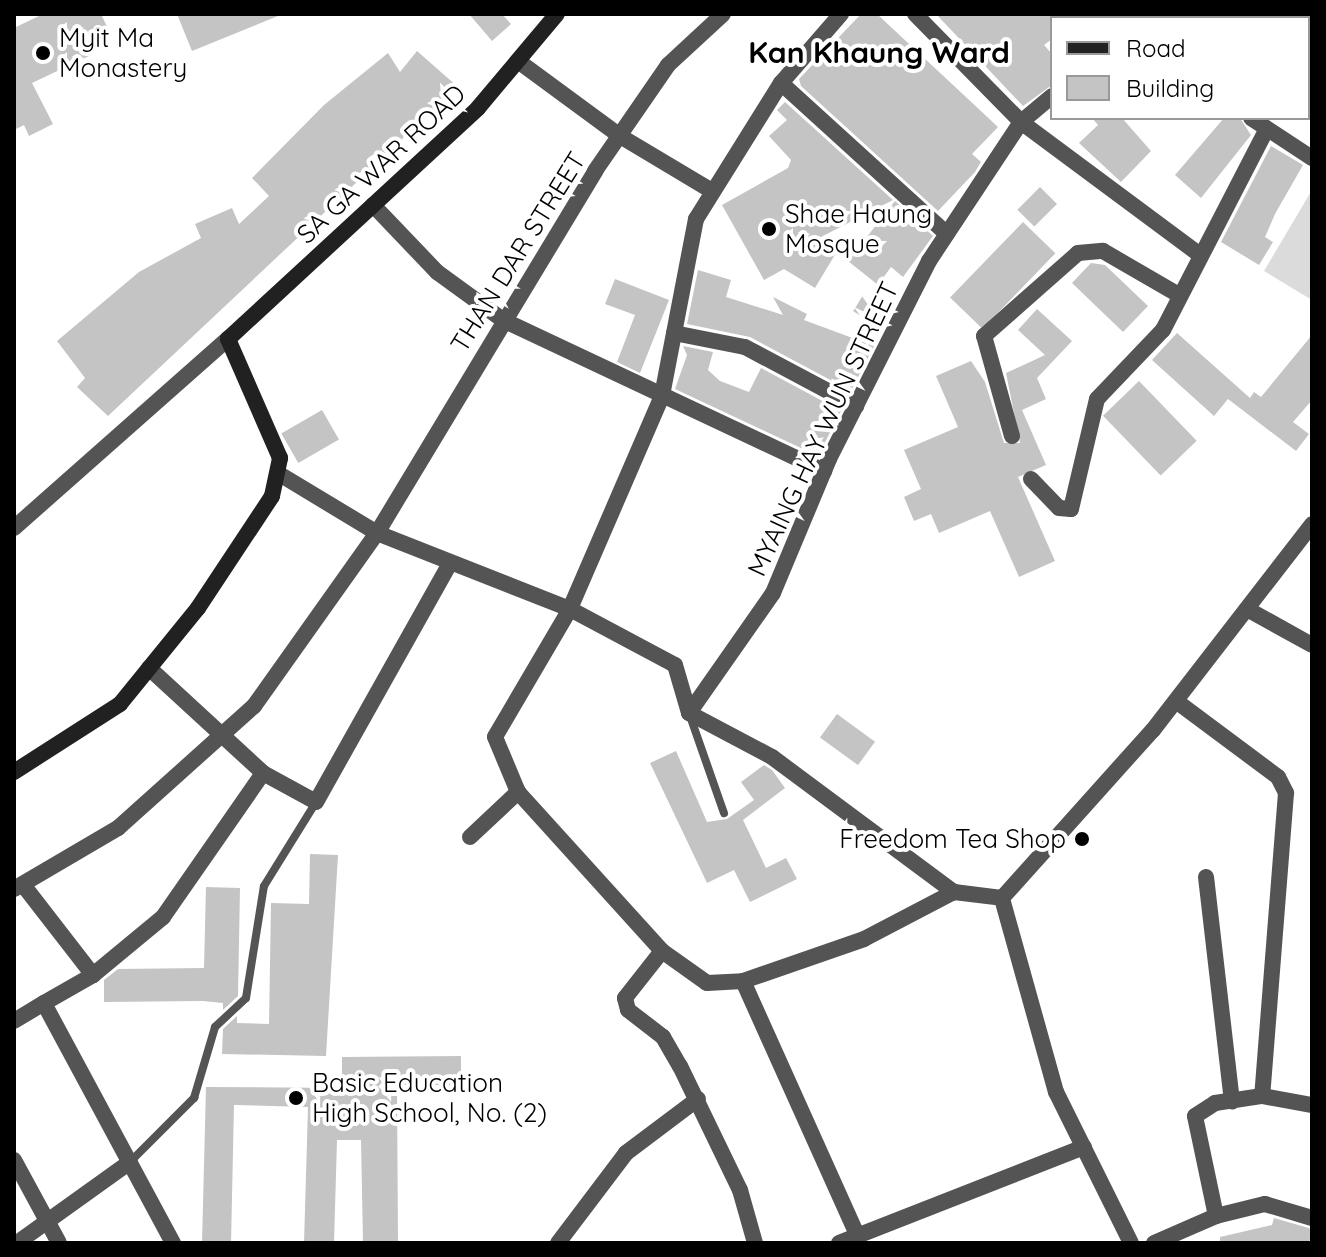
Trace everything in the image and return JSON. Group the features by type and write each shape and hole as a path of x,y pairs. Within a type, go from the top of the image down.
{"main road":[{"name":"SA GA WAR ROAD","path":"228,339 373,205 518,61 557,14"},
{"path":"14,772 120,704 198,608 281,475 268,419 228,339"}],"street":[{"name":"THAN DAR STREET","path":"19,887 118,828 254,706 377,533 503,320 668,65 723,14"},
{"path":"841,14 781,83 696,219 662,396 570,609 495,737 518,792 662,951 707,983 743,981 864,939 954,892"},
{"path":"915,14 1021,122 1200,255"},
{"path":"518,61 620,136 712,191"},
{"path":"781,83 947,234"},
{"name":"MYAING HAY WUN STREET","path":"689,713 773,593 824,471 947,234 1021,122 1050,98"},
{"path":"1253,120 1265,132 1312,158"},
{"path":"1031,479 1059,508 1071,509 1097,399 1163,330 1265,132"},
{"path":"373,205 437,272 503,320 824,471"},
{"path":"1012,436 984,336 1078,253 1103,251 1179,295"},
{"path":"674,333 745,347 856,406"},
{"path":"14,528 228,339"},
{"path":"281,475 377,533 449,565 570,609 675,665 689,713 772,757 954,892 1002,898"},
{"path":"1002,898 1176,701 1312,524"},
{"path":"149,668 263,773 316,802 449,565"},
{"path":"1247,609 1312,645"},
{"path":"1176,701 1278,777 1286,793 1262,1096"},
{"path":"14,1021 93,975 163,917 263,773"},
{"path":"470,837 518,792"},
{"path":"1206,877 1232,1101"},
{"path":"19,887 93,975"},
{"path":"1002,898 1056,1092 1131,1243"},
{"path":"662,951 625,998 628,1010 663,1037 698,1099 755,1243"},
{"path":"743,981 857,1235"},
{"path":"44,1003 173,1243"},
{"path":"1216,1216 1195,1116 1232,1101 1262,1096 1312,1105"},
{"path":"558,1243 626,1153 698,1099"},
{"path":"839,1243 1084,1147"},
{"path":"14,1160 59,1243"},
{"path":"17,1243 130,1162"},
{"path":"1154,1243 1216,1216 1265,1204 1312,1218"}],"lane":[{"path":"689,713 724,813"},
{"path":"130,1162 194,1098 215,1027 246,998 264,886 316,802"}],"shaded area":[{"path":"1312,190 1312,300 1264,271"}],"building":[{"path":"43,14 101,14 110,33 85,46 89,56 32,83 53,124 29,136 24,125 14,130 14,28"},
{"path":"177,14 277,14 278,16 192,51"},
{"path":"469,14 502,14 511,24 492,41"},
{"path":"861,14 877,14 998,127 972,154 981,162 975,172 938,211 801,86 799,79"},
{"path":"936,14 1052,14 1050,40 1044,45 1050,52 1050,86 1023,106"},
{"path":"417,51 458,87 108,416 77,387 85,378 57,341 139,272 201,238 195,224 232,208 239,224 269,196 252,178 324,105 388,53 400,72"},
{"path":"785,102 893,200 815,240 836,253 815,288 784,269 764,280 722,205 788,168 791,160 769,136 787,120 777,110"},
{"path":"1094,120 1124,120 1151,151 1121,182 1079,143 1098,125"},
{"path":"1222,120 1241,120 1251,135 1201,198 1175,175"},
{"path":"1271,146 1303,165 1275,214 1265,237 1273,242 1259,265 1221,242"},
{"path":"1040,187 1057,204 1034,227 1017,210"},
{"path":"895,201 933,236 903,277 891,267 878,285 848,261"},
{"path":"1023,222 1055,253 982,329 950,298"},
{"path":"1091,263 1105,265 1148,306 1123,332 1072,283"},
{"path":"698,270 731,280 726,297 783,315 773,297 807,314 804,320 874,346 851,391 750,337 687,324"},
{"path":"615,279 669,300 640,373 617,362 635,315 605,304"},
{"path":"863,295 891,312 882,328 853,311"},
{"path":"1037,309 1072,341 1037,378 1046,399 1022,410 1046,465 1018,477 1055,561 1019,577 990,511 939,533 931,514 914,521 904,497 921,489 904,450 958,427 936,376 971,361 985,382 1004,443 1020,443 1006,373 1045,355 1018,330"},
{"path":"1177,333 1250,398 1254,392 1261,397 1312,335 1312,400 1293,422 1309,434 1296,451 1228,399 1214,416 1152,360"},
{"path":"683,346 713,352 708,370 720,381 749,392 761,368 841,411 818,456 675,389 687,355"},
{"path":"1139,381 1197,441 1161,475 1103,416"},
{"path":"322,410 339,439 298,463 281,434"},
{"path":"837,714 875,742 858,765 820,737"},
{"path":"676,751 707,822 727,819 754,800 741,782 764,765 772,770 785,788 743,820 766,868 786,858 797,879 750,902 734,870 707,883 650,763"},
{"path":"310,854 338,855 326,1056 222,1054 223,1029 237,1016 237,1023 269,1024 271,903 309,904"},
{"path":"206,887 240,888 238,996 223,1010 223,1003 203,1001 104,1002 104,980 118,969 204,968"},
{"path":"461,1056 461,1085 397,1085 398,1243 363,1243 361,1140 337,1140 334,1243 304,1243 308,1107 234,1105 231,1243 202,1243 206,1087 342,1088 342,1057"},
{"path":"1274,1218 1312,1229 1309,1243 1220,1243 1220,1237 1272,1225"}],"place":[{"name":"Myit Ma Monastery","path":"43,53"},
{"name":"Shae Haung Mosque","path":"769,229"},
{"name":"Freedom Tea Shop","path":"1082,839"},
{"name":"Basic Education High School, No. (2)","path":"296,1098"}],"district":[{"name":"Kan Khaung Ward","path":"879,52"}]}
